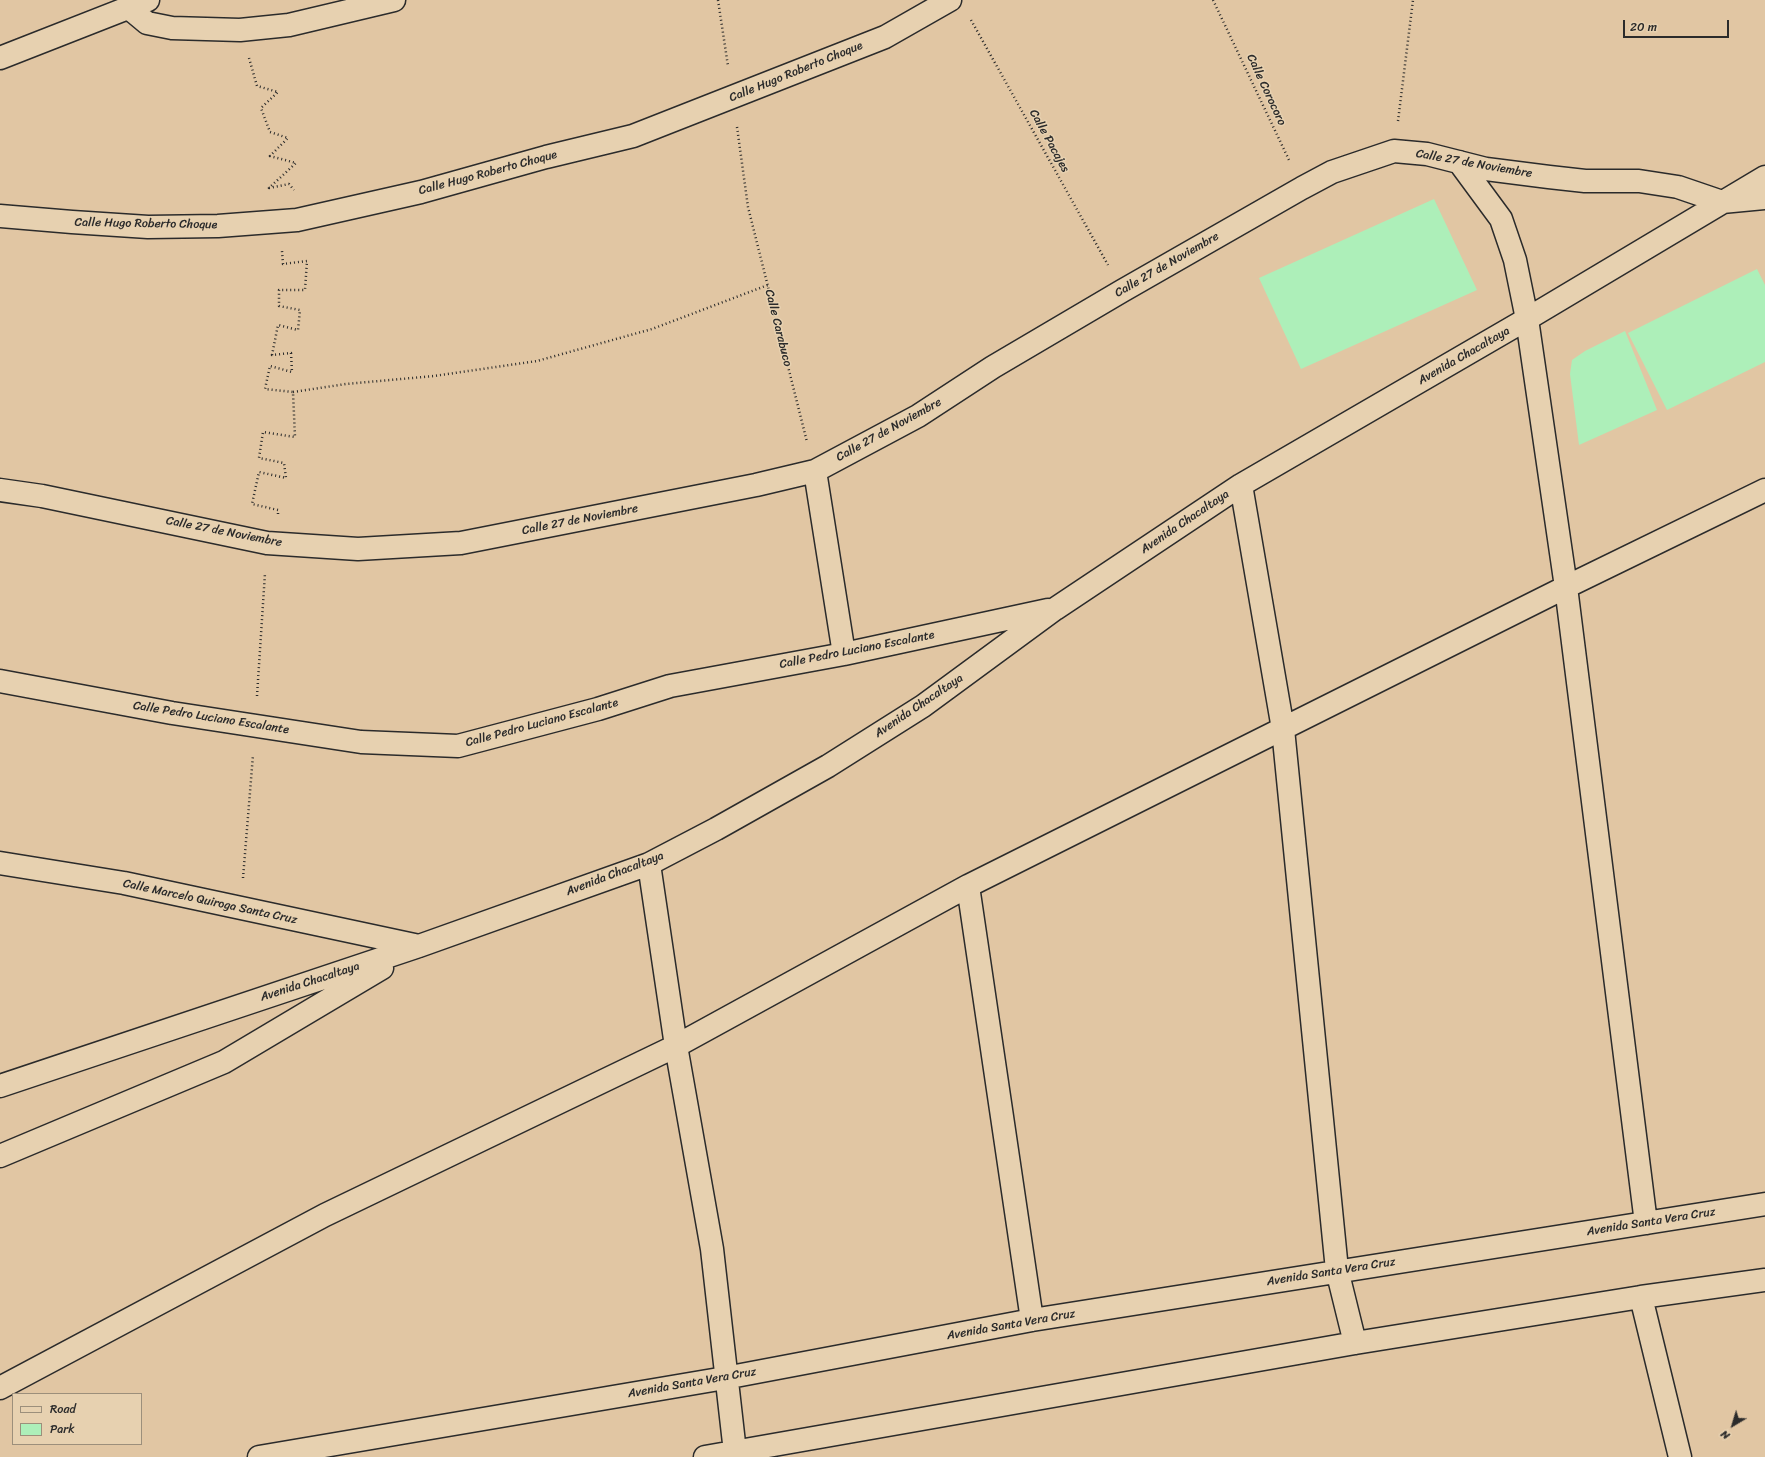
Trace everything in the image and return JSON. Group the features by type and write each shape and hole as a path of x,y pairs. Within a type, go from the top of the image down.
{"street":[{"path":"0,58 139,4 147,23 172,28 240,30 289,25 394,0"},
{"name":"Calle Hugo Roberto Choque","path":"0,216 148,227 218,226 297,220 421,192 546,156 633,136 885,37 950,0"},
{"name":"Calle 27 de Noviembre","path":"0,490 42,496 267,543 358,549 461,543 756,485 815,471 918,416 993,367 1122,290 1302,188 1332,172 1394,151 1427,154 1486,169 1548,178 1585,181 1639,181 1678,187 1722,202"},
{"path":"1459,162 1501,219 1515,260 1527,320 1566,586 1646,1223"},
{"name":"Avenida Chacaltaya","path":"0,1086 419,946 649,864 716,829 808,777 923,706 1055,609 1241,485 1527,320 1765,177"},
{"path":"1722,202 1765,198"},
{"path":"815,471 844,654"},
{"path":"1241,485 1283,729 1337,1270 1355,1342"},
{"path":"0,1388 325,1216 676,1046 968,886 1566,586 1765,490"},
{"name":"Calle Pedro Luciano Escalante","path":"0,681 172,713 361,742 458,746 598,710 670,686 844,654 1055,609"},
{"name":"Calle Marcelo Quiroga Santa Cruz","path":"0,863 124,883 419,946"},
{"path":"649,864 676,1046 712,1249 735,1452"},
{"path":"968,886 1032,1320"},
{"path":"0,1156 224,1062 419,946"},
{"name":"Avenida Santa Vera Cruz","path":"259,1457 726,1378 1032,1320 1337,1270 1765,1204"},
{"path":"705,1457 1355,1342 1641,1297 1765,1280"},
{"path":"1641,1297 1680,1457"}],"path":[{"name":"Calle Carabuco","path":"718,0 748,207 815,471"},
{"name":"Calle Corocoro","path":"1213,0 1302,188"},
{"path":"1394,151 1414,0"},
{"name":"Calle Pacajes","path":"968,14 1122,290"},
{"path":"240,30 257,86 278,92 261,108 270,132 288,138 270,156 296,163 269,188 289,184 304,201 281,222 283,264 307,262 305,290 279,290 279,306 300,310 298,330 278,325 272,355 291,353 292,372 270,366 264,389 293,392 346,384 434,376 537,361 652,329 768,286"},
{"path":"256,540 260,527 275,527 278,510 252,504 259,472 286,478 284,463 259,458 263,432 295,437 293,392"}],"green space":[{"path":"1434,199 1477,290 1301,369 1259,278"},
{"path":"1757,269 1765,285 1765,362 1667,410 1628,333"},
{"path":"1625,331 1657,410 1579,445 1570,374 1572,360 1585,351"}]}
